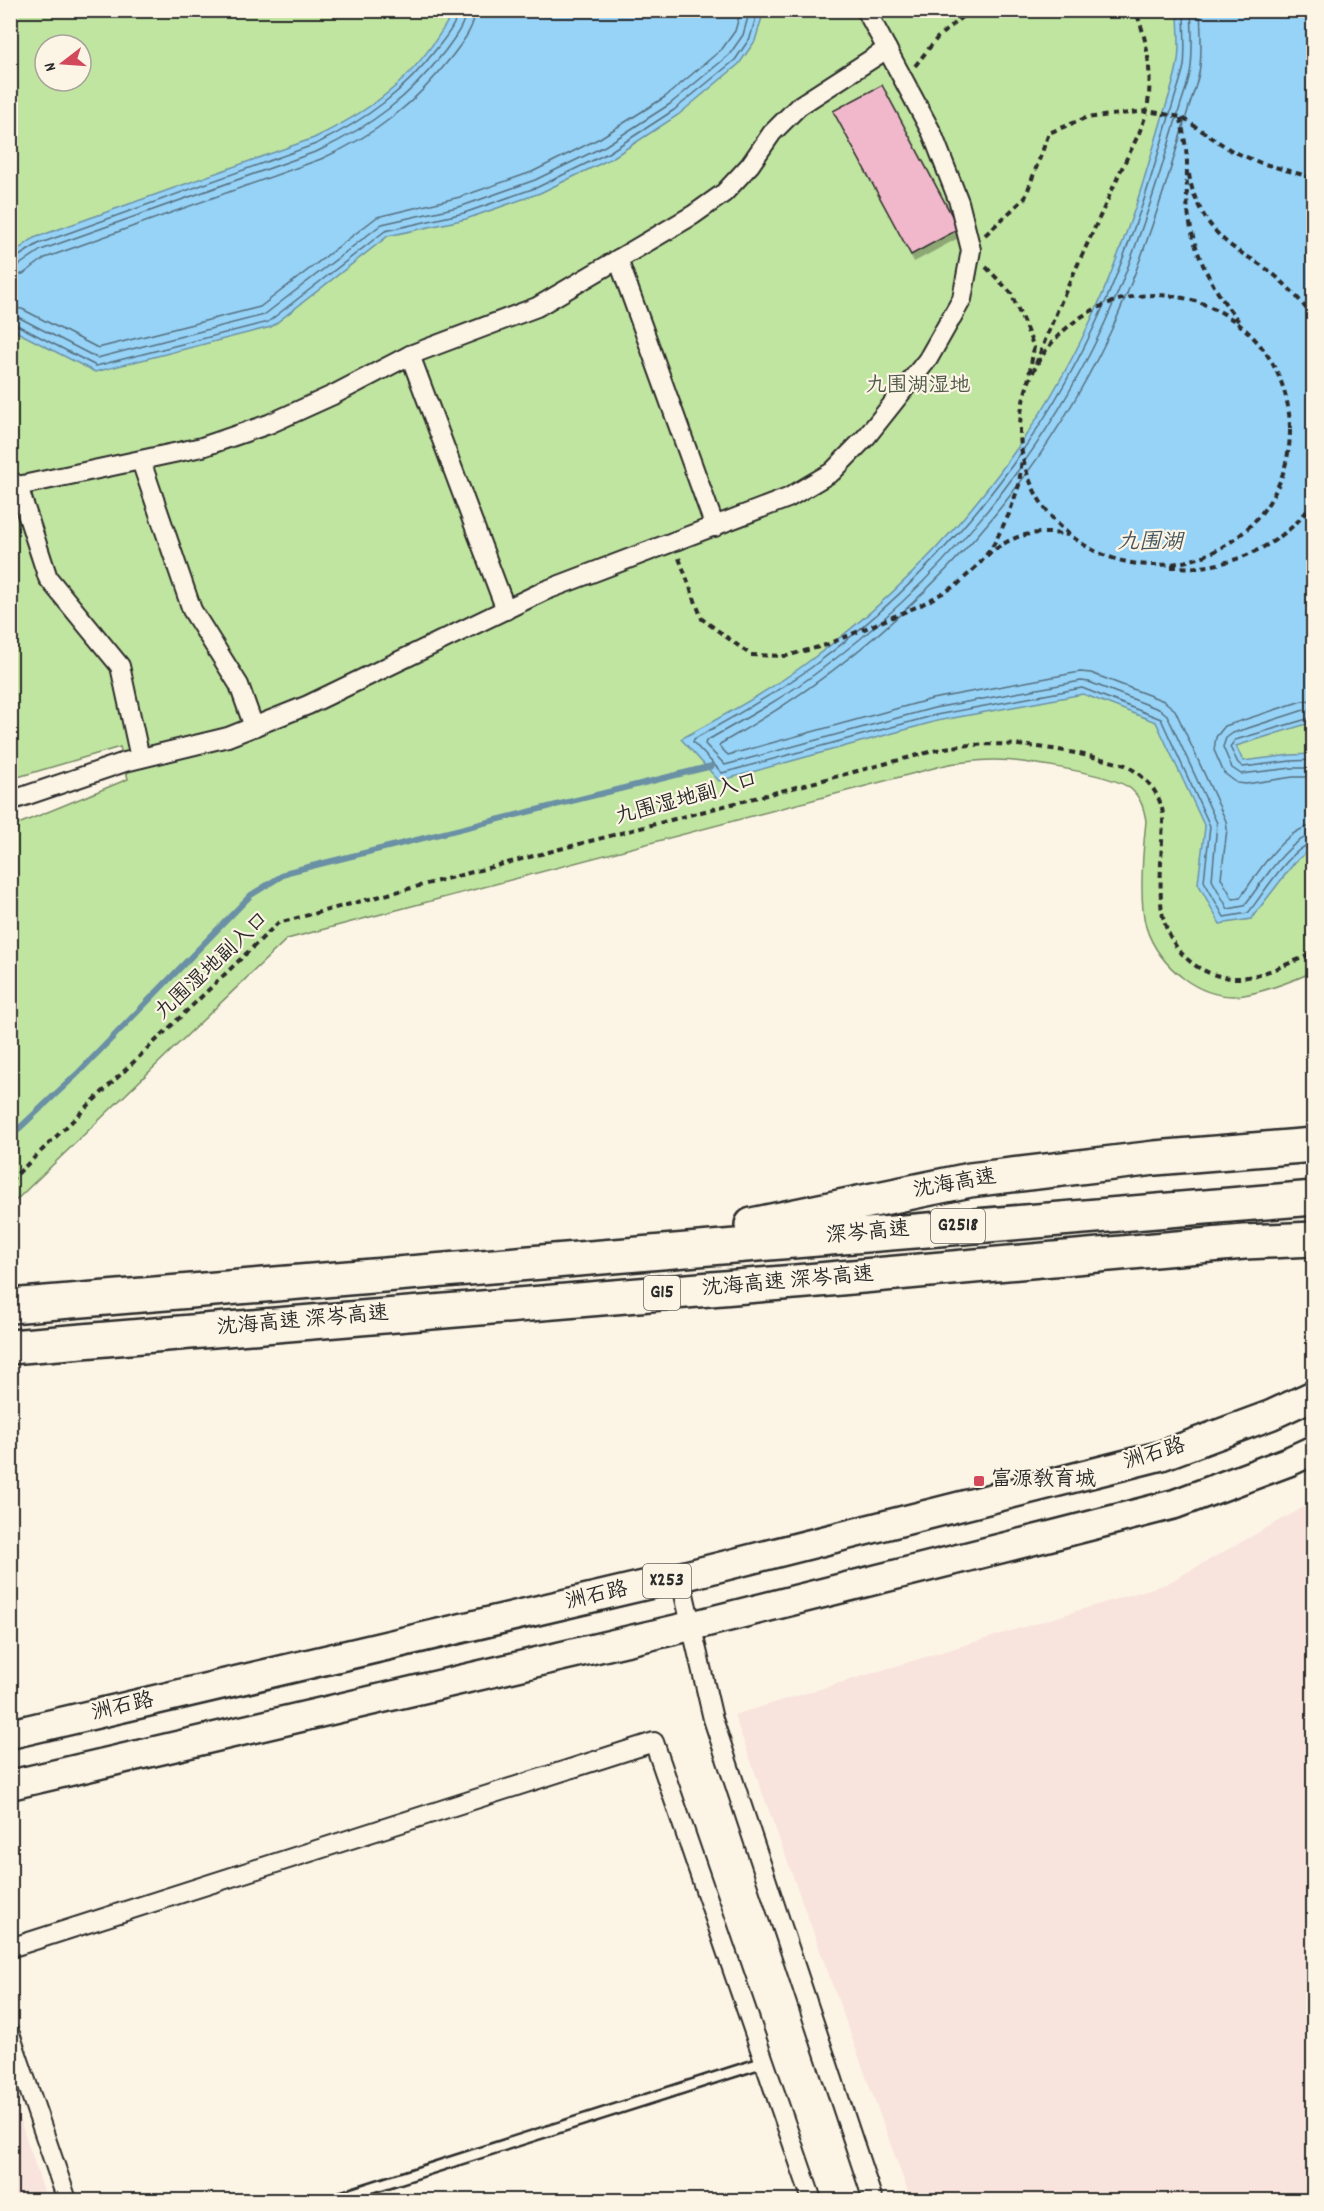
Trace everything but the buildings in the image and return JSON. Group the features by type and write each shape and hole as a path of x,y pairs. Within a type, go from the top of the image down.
{"highway":[{"name":"沈海高速","path":"602,1256 970,1180 1155,1158 1314,1145"},
{"name":"深岑高速","path":"602,1256 1314,1198"},
{"name":"沈海高速 深岑高速","path":"10,1347 807,1281 1244,1242 1314,1239"},
{"name":"沈海高速 深岑高速","path":"10,1306 602,1256"}],"main road":[{"name":"洲石路","path":"10,1734 680,1577 1160,1456 1271,1415 1314,1395"},
{"name":"X253","path":"10,1785 691,1626 1175,1504 1314,1450"}],"street":[{"path":"10,801 140,759 228,737 254,727 308,705 544,591 788,498 832,472 867,436 928,359 962,299 971,250 960,202 932,133 866,10"},
{"path":"140,759 120,666 48,578 14,483 141,461 202,447 268,424 333,395 410,355 537,307 693,215 724,193 750,165 772,133 799,106 887,50"},
{"path":"618,259 715,527"},
{"path":"410,355 506,610"},
{"path":"141,461 192,610 239,685 254,727"},
{"path":"680,1577 706,1694 718,1734 873,2200"},
{"path":"10,1948 654,1742 812,2200"},
{"path":"10,2034 67,2200"}],"lane":[{"path":"333,2200 764,2062"}],"path":[{"path":"903,81 938,37 970,10"},
{"path":"1027,388 1073,272 1105,208 1147,111 1148,63 1144,39 1135,10"},
{"path":"981,562 994,544 1009,514 1019,485 1023,455 1021,421 1034,347 1011,293 971,250 1025,198 1049,133 1085,118 1147,111 1181,117 1232,151 1261,163 1314,178"},
{"path":"1181,117 1190,183 1196,202 1206,219 1234,248 1271,271 1288,287 1314,319"},
{"path":"1164,567 1199,559 1231,543 1258,520 1277,490 1288,456 1290,421 1283,386 1267,354 1227,308 1202,263 1188,214 1187,162"},
{"path":"1027,388 1041,358 1062,332 1089,312 1119,300 1152,295 1185,298 1216,309 1244,328"},
{"path":"1023,455 1032,485 1042,503 1070,535 1098,553 1131,564 1198,568 1231,561 1262,549 1289,530 1314,501"},
{"path":"674,543 702,619 751,655 786,656 826,645 921,605 957,585 999,546 1021,535 1045,531 1070,535"},
{"name":"九围湿地副入口","path":"10,1181 278,923 945,748 978,743 1020,744 1125,765 1140,774 1152,787 1161,803 1164,821 1161,901 1163,922 1171,941 1184,957 1201,969 1220,976 1241,978 1284,966 1314,953"}],"shaded area":[{"path":"1313,1502 1313,2200 911,2200 734,1715 1166,1584"},
{"path":"11,2093 47,2200 11,2200"}],"green space":[{"name":"九围湖湿地","path":"11,11 1313,11 1313,972 1271,988 1244,995 1228,996 1197,987 1171,968 1160,955 1146,927 1142,889 1146,821 1142,804 1131,789 1121,783 1087,773 1024,762 989,760 949,764 287,939 11,1205 11,827 128,779 120,747 11,779"}],"water":[{"path":"454,10 763,10 763,14 755,41 739,64 678,115 612,158 540,193 466,219 388,236 271,327 95,372 13,330 10,325 11,255 34,238 314,138 337,126 395,87 426,53"},
{"name":"九围湖","path":"1178,11 1314,11 1313,722 1236,746 1243,761 1313,754 1313,847 1295,862 1251,919 1220,924 1198,883 1205,827 1156,722 1083,694 937,721 719,781 681,739 746,703 793,673 851,628 893,592 932,553 1004,467 1064,373 1096,310 1114,267 1135,208 1176,72 1179,53"}],"waterway":[{"path":"10,1137 77,1074 251,895 288,872 712,766"}],"place":[{"name":"富源教育城","path":"979,1481"}]}
